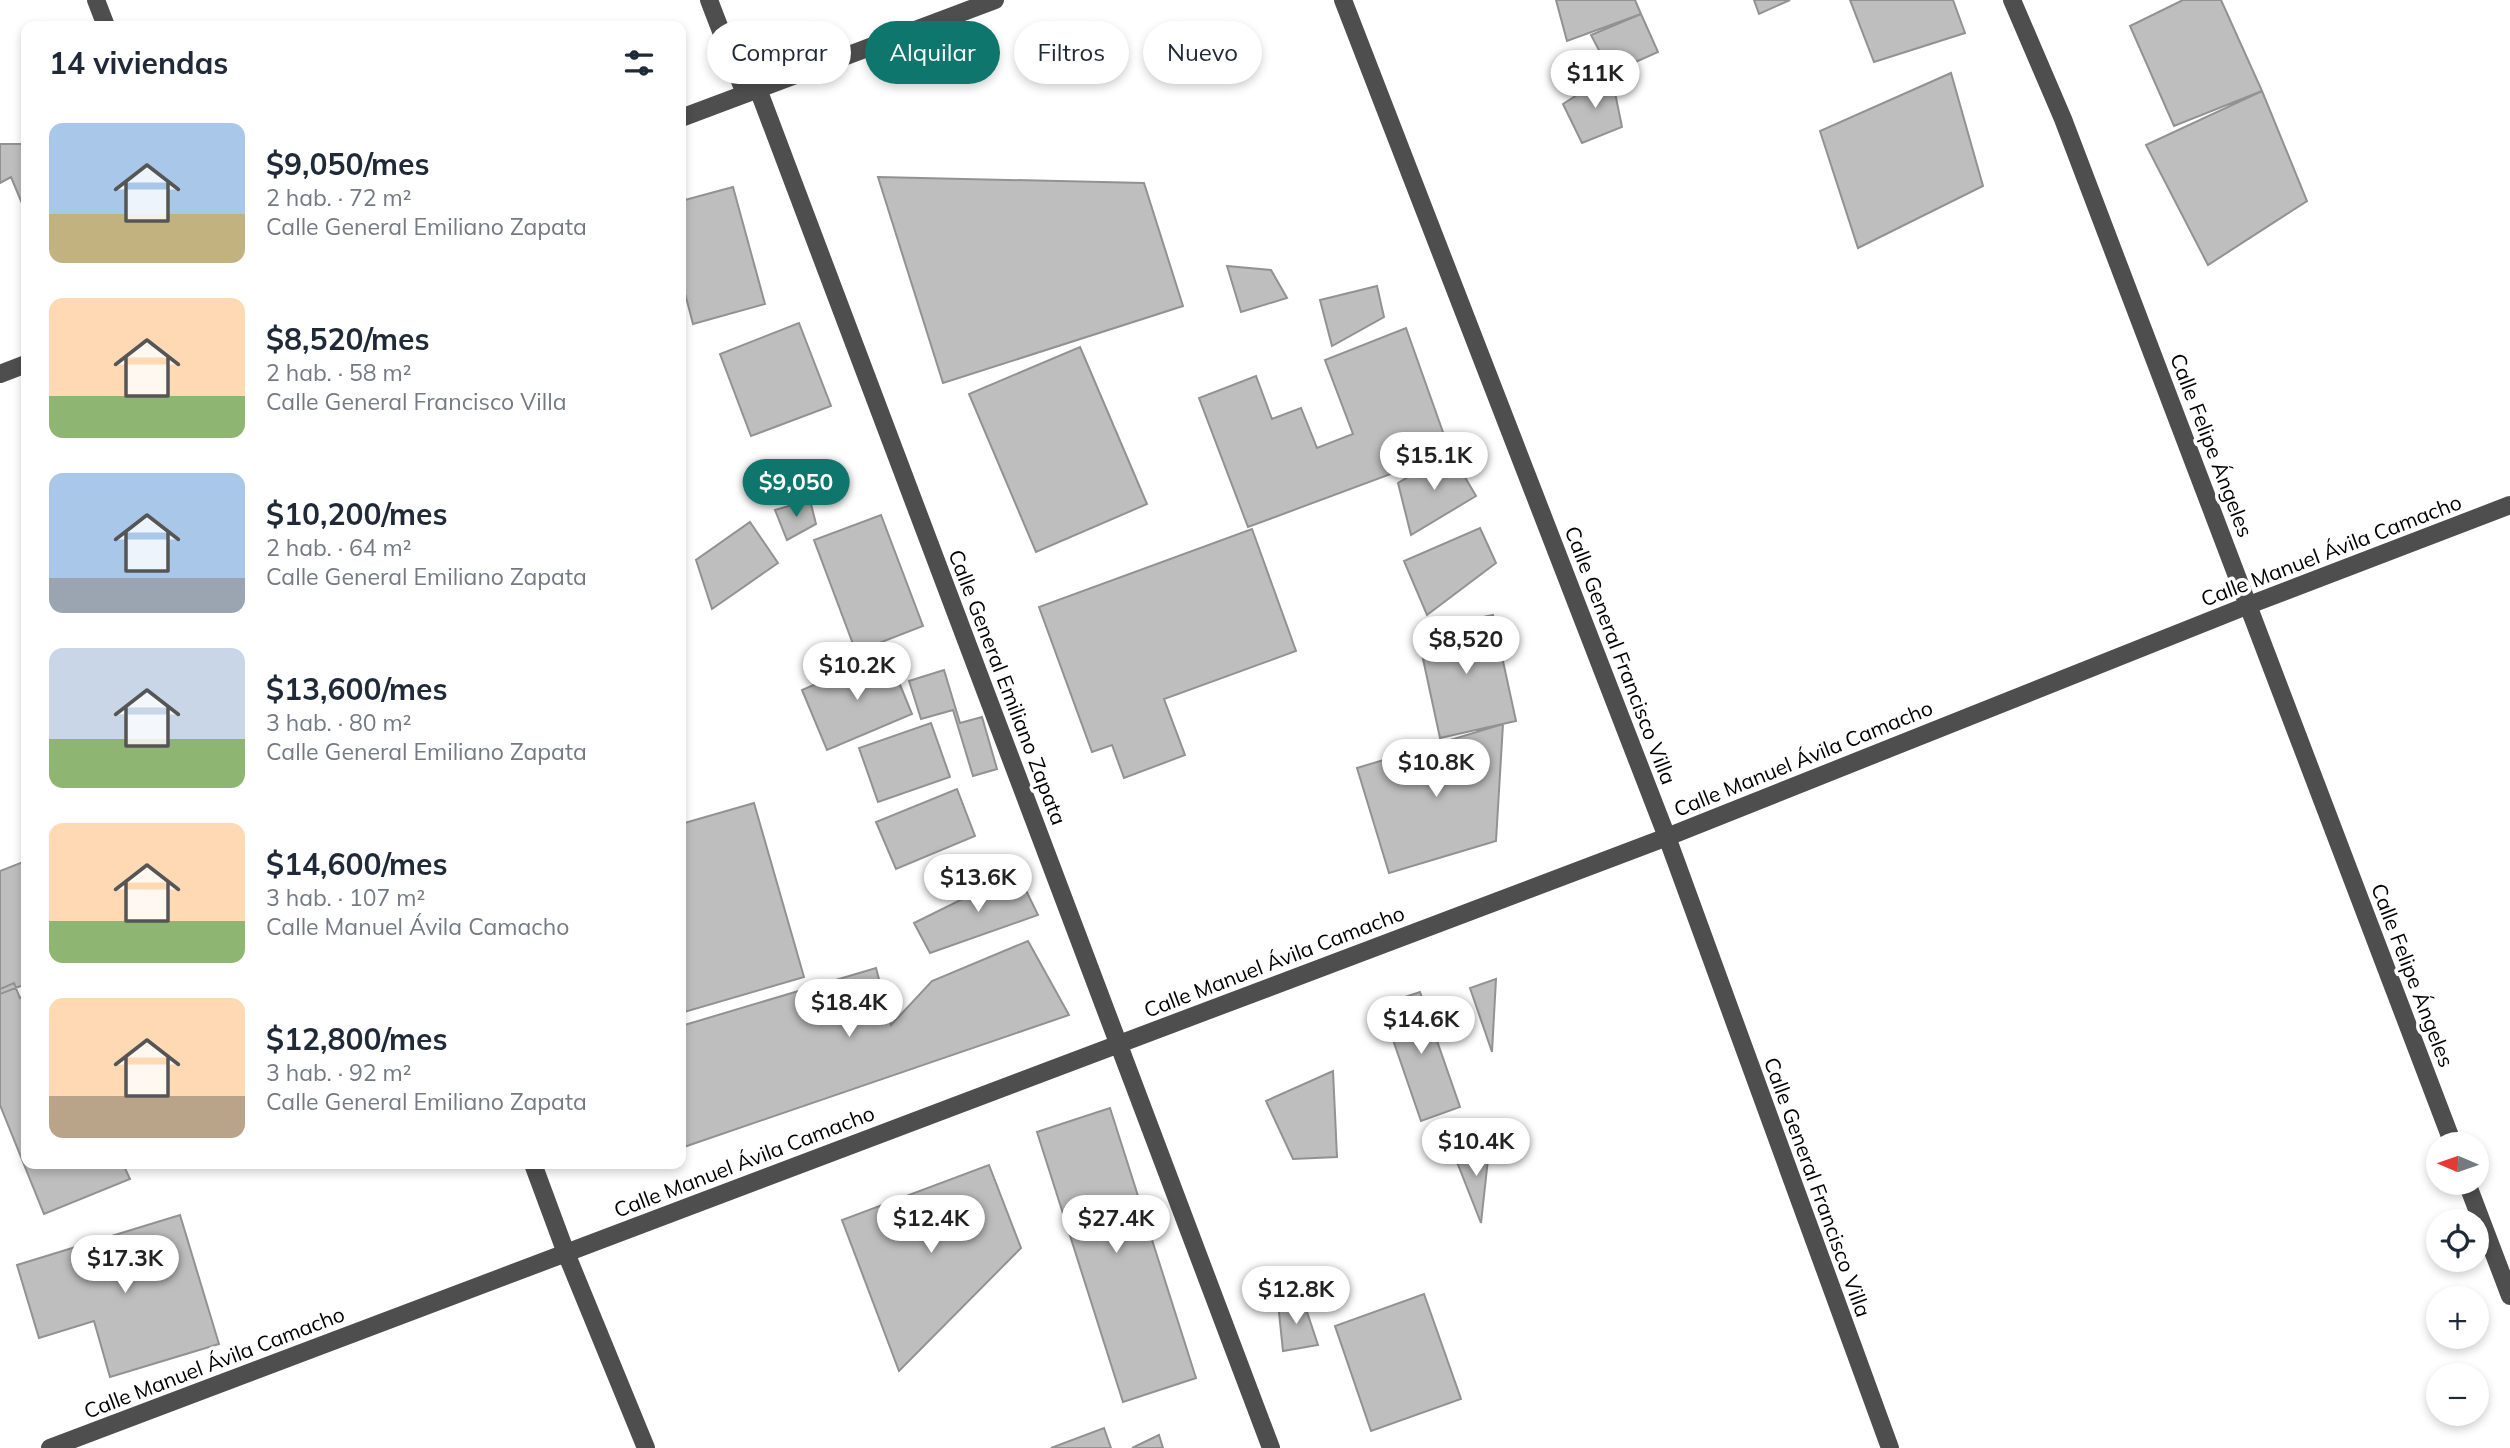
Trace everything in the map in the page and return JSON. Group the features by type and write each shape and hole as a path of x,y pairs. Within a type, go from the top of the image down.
{"street":[{"path":"96,0 104,21"},
{"path":"709,0 745,94"},
{"path":"686,116 995,0"},
{"name":"Calle General Francisco Villa","path":"1343,0 1667,837 1890,1448"},
{"name":"Calle Felipe Ángeles","path":"2012,0 2063,119 2448,1132"},
{"name":"Calle General Emiliano Zapata","path":"745,94 758,89 1271,1448"},
{"path":"0,374 21,366"},
{"name":"Calle Manuel Ávila Camacho","path":"50,1448 1667,837 2249,605 2510,505"},
{"path":"535,1169 566,1253 646,1448"},
{"path":"2472,1195 2510,1296"}],"building":[{"path":"1556,0 1635,0 1641,14 1567,41"},
{"path":"1754,0 1790,0 1759,14"},
{"path":"1850,0 1953,0 1965,33 1874,62"},
{"path":"2183,0 2221,0 2262,91 2174,126 2130,26"},
{"path":"1641,14 1658,52 1611,73 1591,35"},
{"path":"1611,73 1622,127 1582,143 1563,104"},
{"path":"1951,73 1983,186 1858,248 1820,131"},
{"path":"2262,91 2307,201 2208,265 2146,145"},
{"path":"0,144 21,144 21,201 11,177 0,183"},
{"path":"878,177 1144,183 1183,306 943,383"},
{"path":"733,187 765,304 693,324 686,297 686,200"},
{"path":"1227,266 1271,270 1287,298 1241,312"},
{"path":"1377,286 1384,317 1332,346 1320,300"},
{"path":"799,323 831,406 751,436 720,354"},
{"path":"1406,328 1450,452 1248,527 1199,398 1256,376 1272,419 1301,408 1317,448 1353,434 1325,360"},
{"path":"1080,347 1147,504 1036,552 969,394"},
{"path":"1450,452 1476,496 1411,535 1398,483"},
{"path":"810,500 816,524 787,540 775,510"},
{"path":"881,515 923,626 856,652 814,540"},
{"path":"750,522 778,563 712,609 696,560"},
{"path":"1480,528 1496,563 1427,615 1404,561"},
{"path":"1252,529 1296,651 1164,699 1185,755 1124,778 1112,745 1092,752 1039,607"},
{"path":"1493,615 1516,721 1440,738 1417,631"},
{"path":"887,653 912,714 827,750 802,690"},
{"path":"944,670 960,723 982,717 997,769 973,776 953,710 921,719 909,681"},
{"path":"931,723 950,777 878,802 859,748"},
{"path":"1503,724 1496,841 1389,873 1357,768"},
{"path":"957,789 975,836 896,869 876,822"},
{"path":"754,803 804,977 686,1012 686,823"},
{"path":"21,863 21,986 0,994 0,871"},
{"path":"1017,872 1038,915 930,953 914,923"},
{"path":"1028,941 1069,1015 686,1146 686,1025 876,968 891,1025 932,981"},
{"path":"1496,979 1492,1052 1470,988"},
{"path":"14,983 21,998 21,1157 0,1105 0,989"},
{"path":"1420,992 1460,1107 1421,1121 1381,1005"},
{"path":"1333,1071 1337,1157 1293,1159 1266,1101"},
{"path":"1110,1108 1196,1378 1123,1402 1037,1132"},
{"path":"1489,1150 1481,1223 1457,1162"},
{"path":"989,1165 1021,1248 899,1371 842,1220"},
{"path":"26,1169 125,1169 130,1179 44,1214"},
{"path":"180,1215 219,1344 110,1377 94,1321 39,1338 17,1265"},
{"path":"1424,1294 1461,1399 1371,1431 1335,1326"},
{"path":"1303,1300 1318,1345 1283,1351 1278,1303"},
{"path":"1104,1428 1111,1448 1051,1448"},
{"path":"1159,1435 1163,1448 1132,1448"}]}
